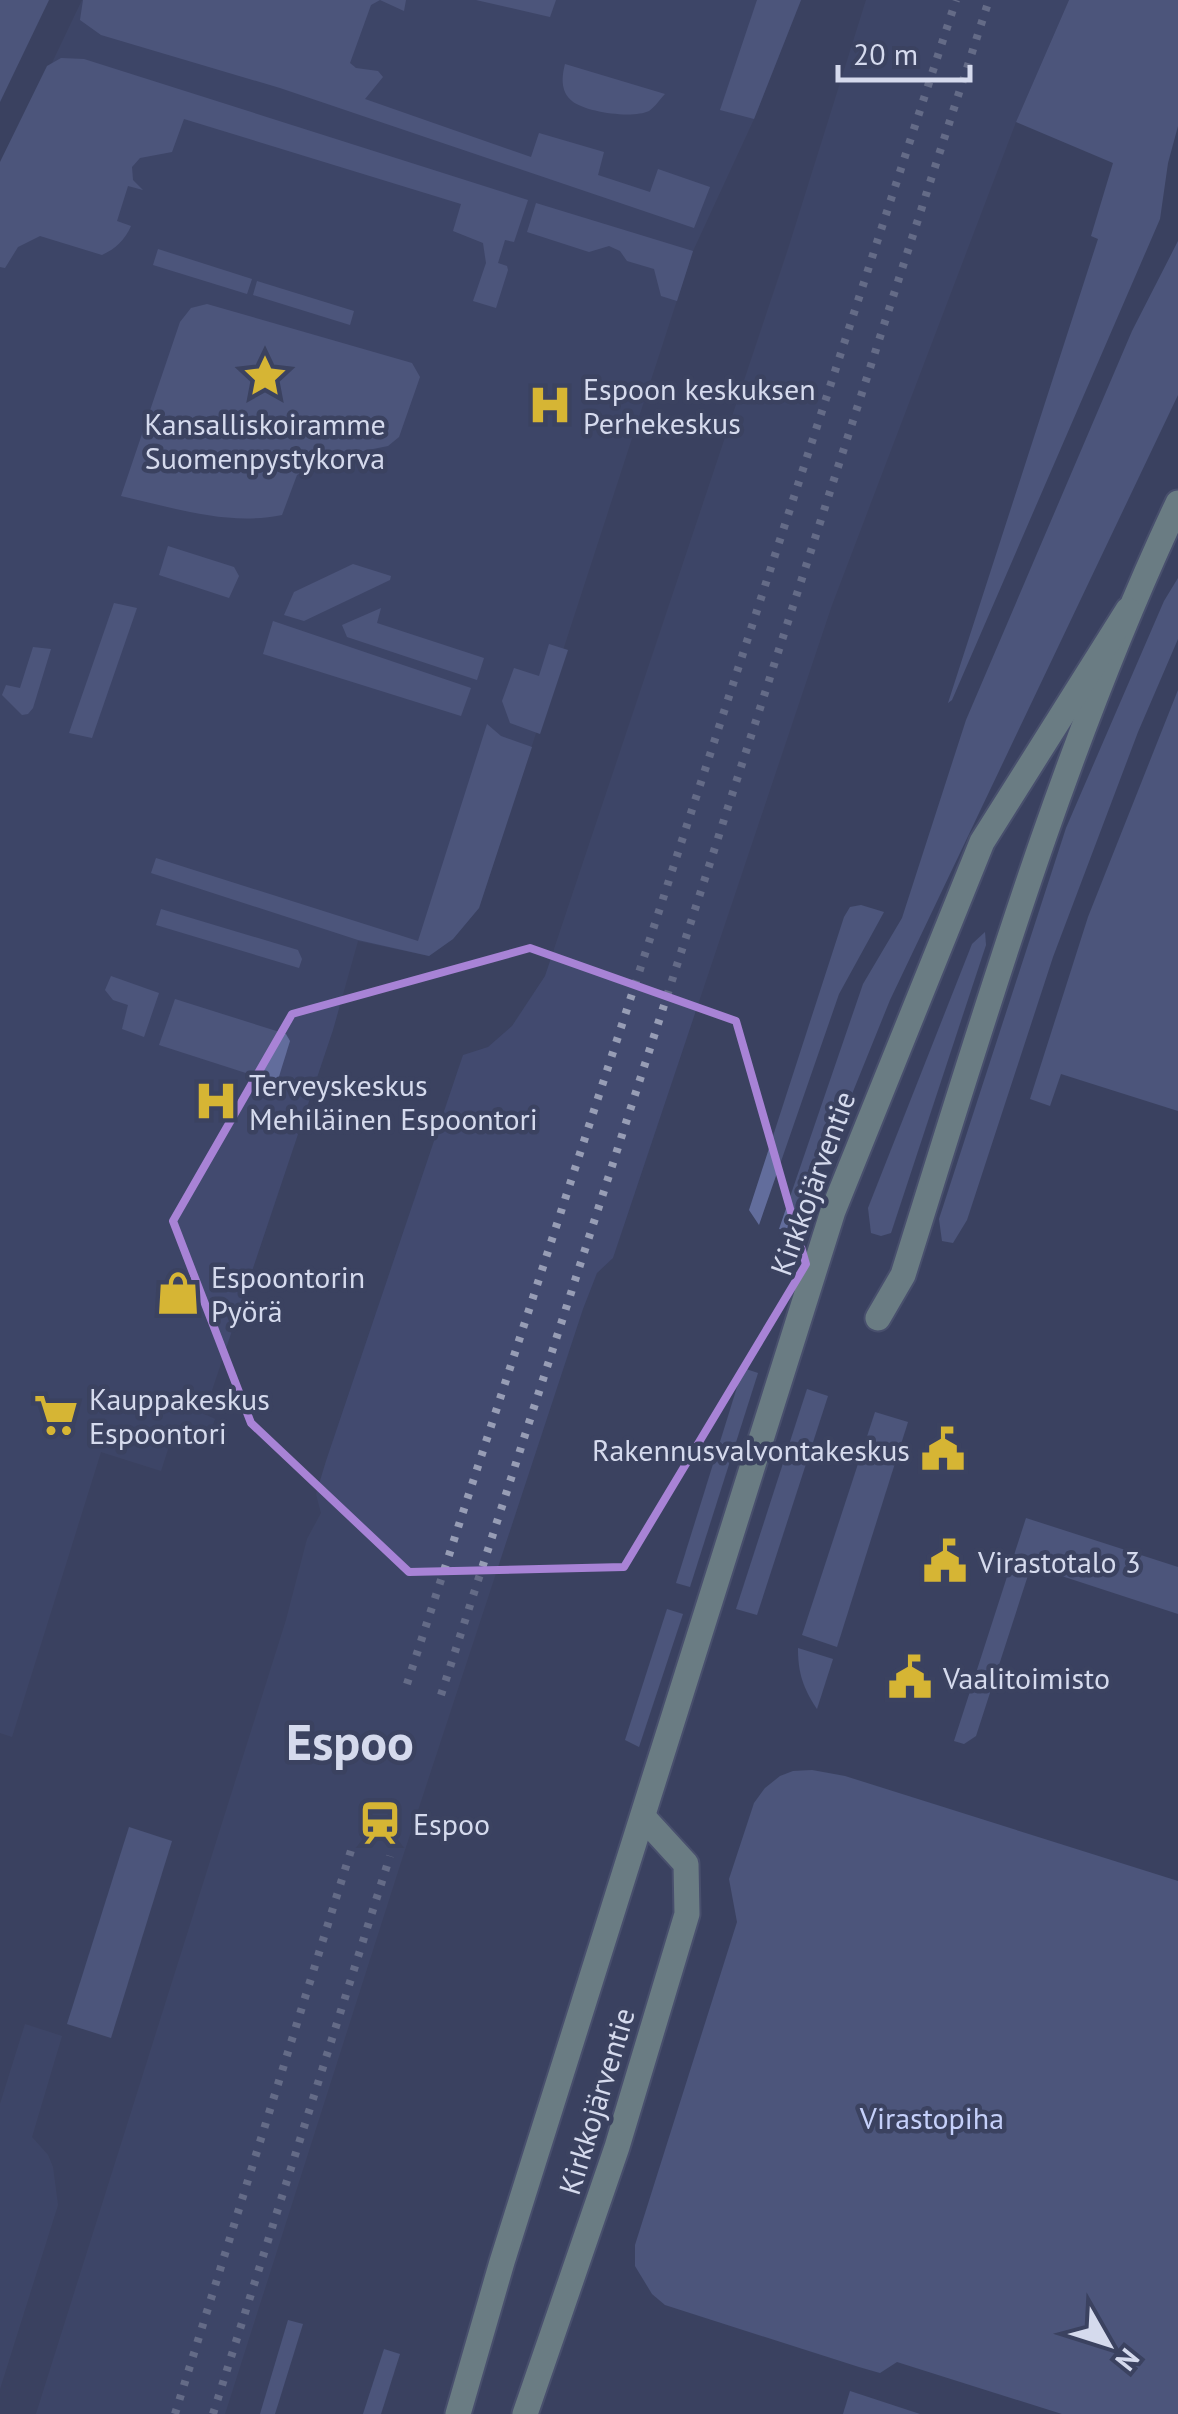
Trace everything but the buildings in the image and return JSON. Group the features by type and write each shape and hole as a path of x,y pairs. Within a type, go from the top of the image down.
{"main road":[{"name":"Kirkkojärventie","path":"878,1318 903,1275 1037,862 1128,610 1178,503"},
{"name":"Kirkkojärventie","path":"458,2414 496,2281 812,1278 881,1087 982,842 1128,610"},
{"name":"Kirkkojärventie","path":"525,2414 617,2147 687,1914 686,1864 642,1816"}],"highlighted area":[{"path":"530,948 736,1021 806,1264 624,1567 409,1572 251,1423 173,1221 292,1014"}],"shaded area":[{"path":"82,0 801,0 754,119 693,251 479,908 453,939 429,956 358,941 333,1030 204,1414 215,1419 208,1438 199,1449 171,1440 161,1471 101,1452 12,1737 0,1733 0,172"},
{"path":"866,0 1069,0 1016,122 832,605 613,1258 597,1273 583,1309 225,2414 36,2414 286,1620 307,1539 321,1513 316,1494 326,1461 463,1055 488,1047 512,1026 545,976 788,249"},
{"path":"25,2024 62,2036 32,2137 53,2167 58,2205 0,2389 0,2104"}],"green space":[{"path":"0,0 49,0 0,102"},
{"path":"83,0 380,0 371,5 350,63 356,68 378,71 383,77 365,99 531,157 539,133 604,152 598,175 650,192 658,169 710,187 694,228 280,88 101,35 80,20"},
{"path":"380,0 406,0 404,11"},
{"path":"476,0 556,0 550,17"},
{"path":"757,0 801,0 754,119 720,110"},
{"path":"1069,0 1178,0 1178,126 1160,219 948,703 1098,239 1091,236 1113,163 1016,122"},
{"path":"61,58 84,59 528,200 514,242 505,240 498,263 508,270 496,308 473,301 486,263 483,243 453,231 461,204 184,119 172,152 140,158 132,167 133,180 143,190 128,186 117,221 131,226 115,247 102,255 40,236 18,247 5,268 0,267 0,162 47,66"},
{"path":"565,64 665,94 651,109 641,113 587,108 565,93"},
{"path":"536,203 693,251 677,301 661,296 654,269 627,261 620,251 609,246 589,252 527,232"},
{"path":"1178,241 1178,395 890,1000 810,1198 796,1224 787,1230 779,1229 863,984 902,918 966,720 1132,331"},
{"path":"158,249 252,279 247,294 153,265"},
{"path":"257,281 354,311 350,325 253,295"},
{"path":"207,304 412,363 420,377 399,437 388,446 323,459 297,475 282,515 221,517 121,496 180,322 191,308"},
{"path":"168,546 234,567 239,576 229,598 159,575"},
{"path":"353,564 391,576 390,580 304,621 284,615 294,592"},
{"path":"1178,578 1178,639 1138,732 1053,957 967,1220 953,1243 942,1241 939,1219 1066,828 1164,601"},
{"path":"114,603 137,608 92,738 69,733"},
{"path":"381,608 377,623 484,658 477,680 347,637 342,625"},
{"path":"273,621 471,688 461,716 263,654"},
{"path":"549,644 568,650 540,734 510,723 502,701 514,668 539,676"},
{"path":"33,647 51,649 33,708 22,715 2,695 6,685 20,688"},
{"path":"1178,690 1178,1111 1061,1074 1050,1106 1030,1099 1088,917"},
{"path":"487,724 501,736 532,747 479,908 453,939 429,956 358,940 151,873 156,858 418,941"},
{"path":"861,905 884,912 839,994 759,1225 749,1210 844,917 850,907"},
{"path":"161,909 298,950 302,959 299,968 156,925"},
{"path":"985,932 986,945 891,1233 871,1233 868,1208 972,944"},
{"path":"111,976 159,993 144,1037 122,1029 128,1005 113,1000 105,990"},
{"path":"175,999 286,1034 290,1041 277,1083 159,1045"},
{"path":"743,1368 758,1373 690,1587 676,1583"},
{"path":"807,1389 828,1396 757,1615 736,1609"},
{"path":"875,1412 908,1422 837,1647 802,1635"},
{"path":"1026,1518 1178,1567 1178,1614 1031,1566 976,1736 964,1744 954,1741"},
{"path":"667,1609 683,1614 639,1747 625,1740"},
{"path":"798,1648 833,1659 817,1709 802,1680"},
{"name":"Virastopiha","path":"812,1770 845,1776 1178,1881 1178,2414 1062,2414 897,2362 880,2373 665,2305 652,2294 635,2266 635,2245 737,1922 729,1879 754,1803 780,1776"},
{"path":"129,1827 172,1841 111,2038 67,2024"},
{"path":"288,2320 303,2324 275,2414 260,2414"},
{"path":"384,2349 400,2354 381,2414 363,2414"},
{"path":"850,2391 920,2414 843,2414"}],"railway":[{"path":"407,1684 956,0"},
{"path":"441,1695 989,0"},
{"path":"175,2414 353,1844"},
{"path":"213,2414 390,1856"}],"place":[{"name":"Kansalliskoiramme Suomenpystykorva","path":"265,376"},
{"name":"Espoon keskuksen Perhekeskus","path":"550,405"},
{"name":"Terveyskeskus Mehiläinen Espoontori","path":"216,1101"},
{"name":"Espoontorin Pyörä","path":"178,1293"},
{"name":"Kauppakeskus Espoontori","path":"56,1415"},
{"name":"Rakennusvalvontakeskus","path":"943,1449"},
{"name":"Virastotalo 3","path":"945,1561"},
{"name":"Vaalitoimisto","path":"910,1677"},
{"name":"Espoo","path":"380,1823"}],"district":[{"name":"Espoo","path":"350,1741"}]}
